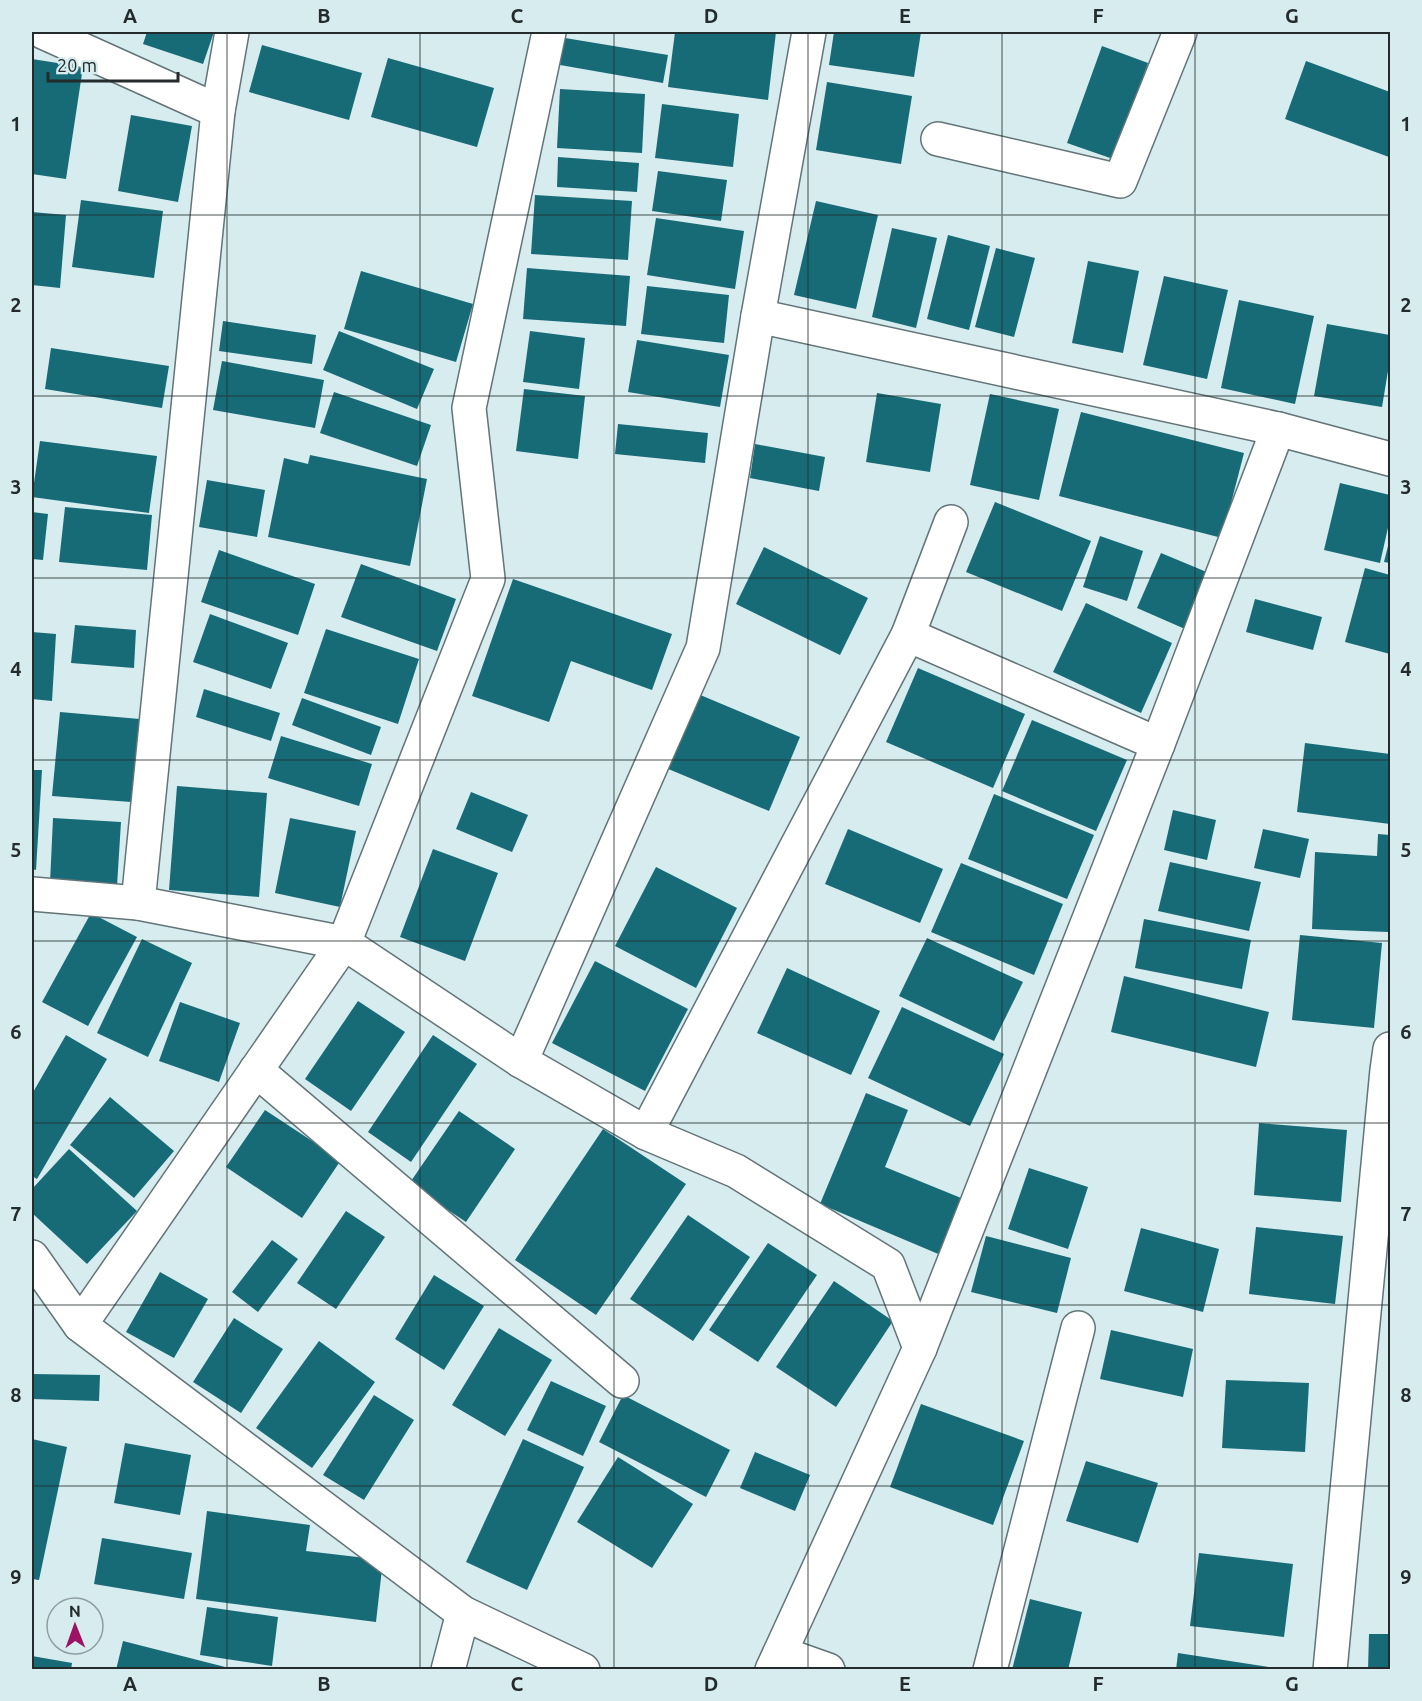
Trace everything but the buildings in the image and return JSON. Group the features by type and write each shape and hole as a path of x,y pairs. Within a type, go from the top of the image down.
{"street":[{"path":"43,32 218,111"},
{"path":"138,903 218,111 232,32"},
{"path":"521,1061 703,648 758,316 809,32"},
{"path":"938,139 1120,182 1180,32"},
{"path":"80,1325 344,943 488,579 470,408 544,35"},
{"path":"758,316 1278,429 1390,459"},
{"path":"828,1670 776,1661 920,1348 1158,744 1278,429"},
{"path":"646,1133 908,635 951,522"},
{"path":"908,635 1158,744"},
{"path":"32,894 138,903 344,943 521,1061 646,1133 736,1171 888,1265 920,1348"},
{"path":"1330,1670 1390,1049"},
{"path":"256,1070 622,1381"},
{"path":"32,1257 80,1325 463,1613 583,1670"},
{"path":"990,1670 1078,1328"},
{"path":"448,1670 463,1613"}]}
